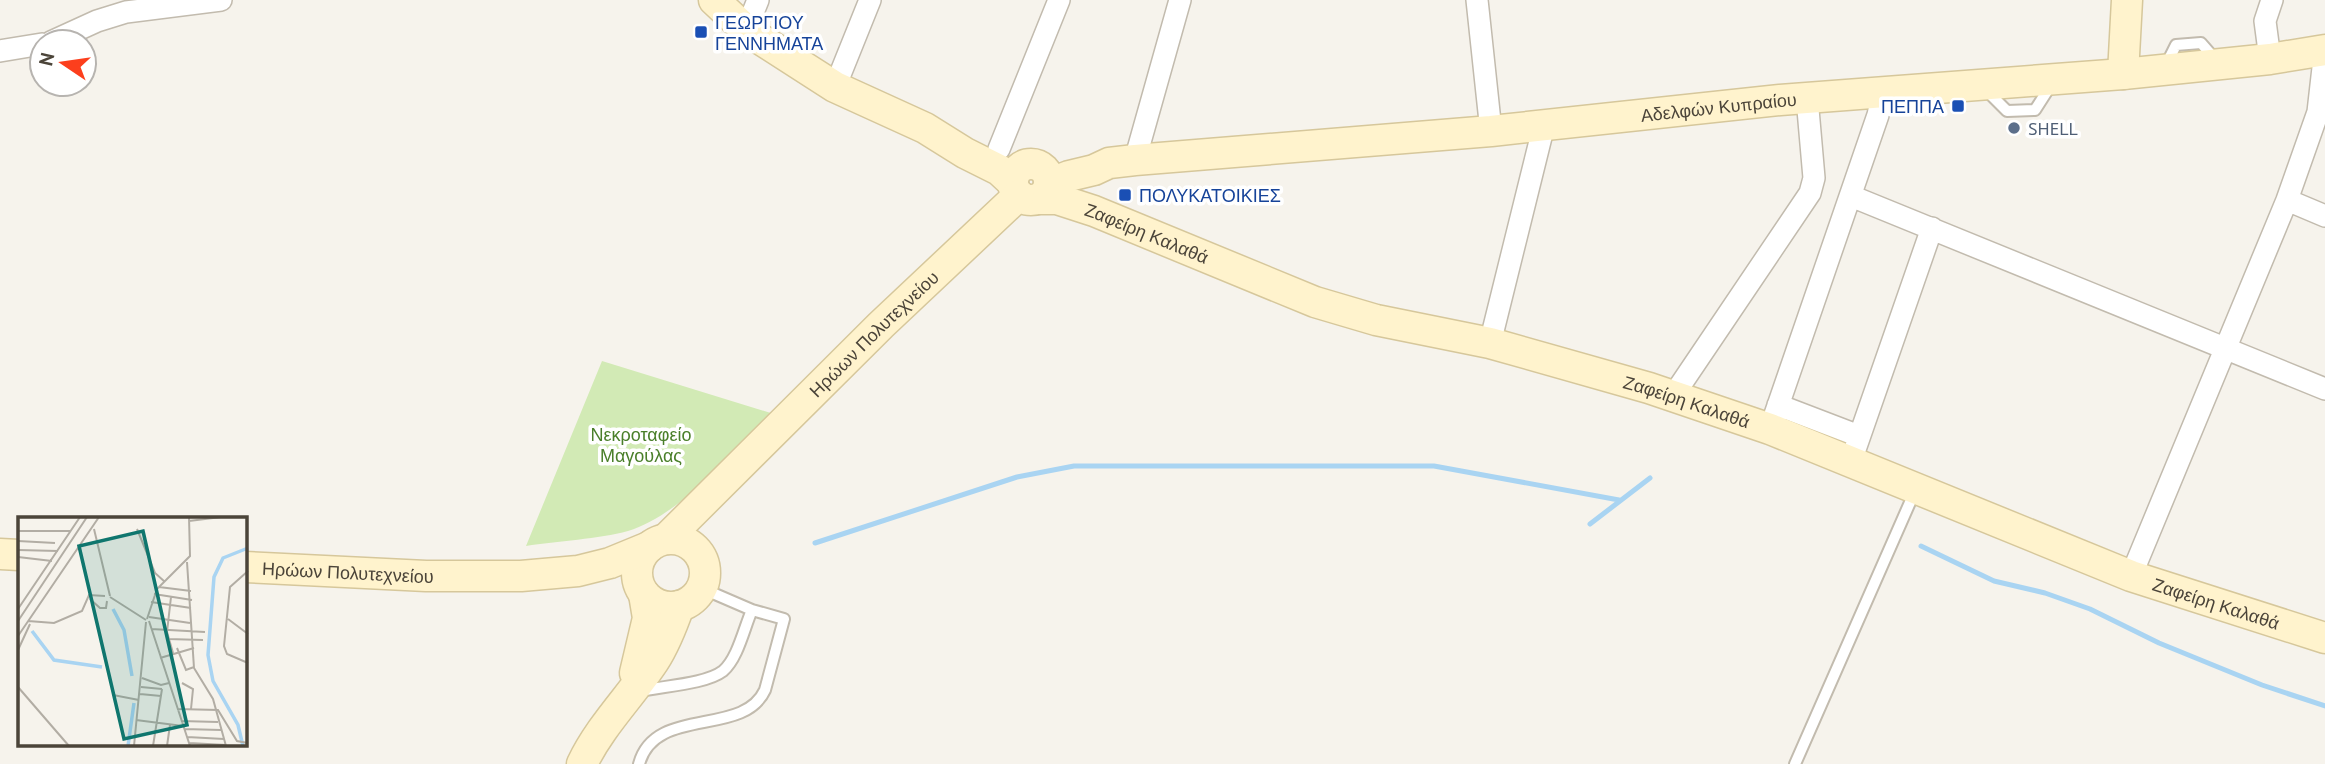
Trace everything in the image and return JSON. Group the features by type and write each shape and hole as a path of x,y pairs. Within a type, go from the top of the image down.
{"main road":[{"path":"714,0 746,30 835,87 925,128 999,170 1031,182"},
{"path":"2123,74 2127,0"},
{"name":"Αδελφών Κυπραίου","path":"1031,182 1069,176 1122,161 1491,131 1807,98 2123,74 2270,59 2325,50"},
{"path":"925,128 957,133 999,149 1031,182"},
{"path":"1094,211 1122,161"},
{"name":"Ζαφείρη Καλαθά","path":"1031,182 1057,200 1094,211 1315,302 1376,320 1490,343 1673,396 1774,417 1855,449 1916,488 2131,576 2325,638"},
{"name":"Ηρώων Πολυτεχνείου","path":"247,567 426,576 520,576 578,571 658,543 1031,182"},
{"name":"Ηρώων Πολυτεχνείου","path":"698,552 697,532 703,510 730,475"},
{"path":"582,764 628,694 653,662 705,570 698,552 684,541 658,543 643,554 637,570 648,618 641,656 628,694"},
{"path":"0,554 18,555"},
{"name":"Ηρώων Πολυτεχνείου","path":"578,571 611,578 642,591"},
{"path":"642,591 654,603 666,607 690,597"}],"street":[{"path":"82,28 126,12 221,0"},
{"path":"746,30 758,0"},
{"path":"835,87 870,0"},
{"path":"999,149 1059,0"},
{"path":"1122,161 1180,0"},
{"path":"1477,0 1491,131"},
{"path":"2270,59 2266,22 2272,0"},
{"path":"0,51 28,46"},
{"path":"2131,576 2287,200 2318,111 2325,50"},
{"path":"1774,417 1878,115 1882,92"},
{"path":"1673,396 1810,193 1814,178 1807,98"},
{"path":"1490,343 1544,125"},
{"path":"1850,196 2325,388"},
{"path":"2287,200 2325,216"},
{"path":"1855,449 1932,228"}],"lane":[{"path":"1795,764 1916,488"},
{"path":"639,764 642,753 652,741 663,734 705,720 742,713 760,701 784,619 690,597"},
{"path":"628,694 700,680 723,670 732,659 752,610"}],"green space":[{"name":"Νεκροταφείο Μαγούλας","path":"602,361 774,414 706,481 667,512 647,523 617,534 526,546"}],"waterway":[{"path":"815,543 1017,477 1074,466 1434,466 1619,500"},
{"path":"1590,524 1650,478"},
{"path":"1921,546 1994,581 2045,593 2090,609 2159,643 2262,685 2325,706"}],"place":[{"name":"ΓΕΩΡΓΙΟΥ ΓΕΝΝΗΜΑΤΑ","path":"701,32"},
{"name":"ΠΕΠΠΑ","path":"1958,106"},
{"name":"SHELL","path":"2014,128"},
{"name":"ΠΟΛΥΚΑΤΟΙΚΙΕΣ","path":"1125,195"}]}
